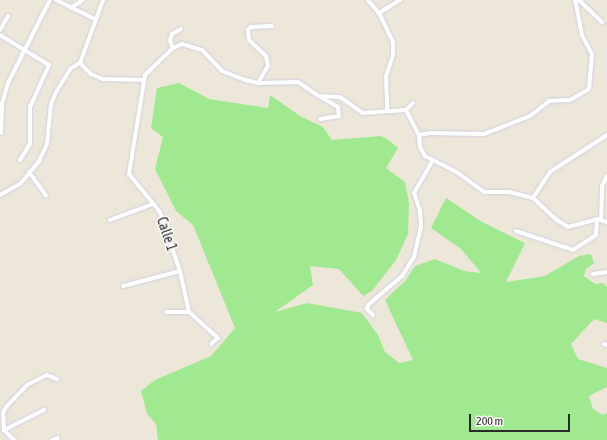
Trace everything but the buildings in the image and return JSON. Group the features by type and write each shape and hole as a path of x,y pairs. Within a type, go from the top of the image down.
{"street":[{"path":"1,133 2,104 8,83 50,0"},
{"path":"56,0 95,18"},
{"path":"71,8 83,0"},
{"path":"0,195 20,184 39,161 47,144 51,104 56,92 71,68 80,63 95,18 103,0"},
{"path":"368,0 379,13 393,42 392,55 386,76 387,111"},
{"path":"379,13 400,0"},
{"path":"419,135 430,133 484,134 530,116 549,101 570,100 589,89 592,54 582,35 575,0"},
{"path":"580,0 602,22"},
{"path":"0,30 8,16"},
{"path":"258,83 268,66 266,56 249,40 248,30 251,27 272,26"},
{"path":"173,48 170,41 172,34 181,29"},
{"path":"0,35 49,65 30,107 30,144 20,160"},
{"path":"80,63 91,74 103,79 144,80 149,70 173,48 182,44 191,44 210,57 222,71 258,83 298,82 338,107 339,116 320,119"},
{"name":"Calle 1","path":"144,80 129,174 160,212 180,271 189,312"},
{"path":"319,96 340,97 362,113 406,110 413,103"},
{"path":"406,110 419,135 420,147 425,156 458,173 484,192 509,192 533,198 557,220 568,226 599,219 607,222"},
{"path":"533,198 550,172 607,135"},
{"path":"373,314 367,309 368,305 402,276 414,257 421,226 420,211 414,193 432,160"},
{"path":"30,172 46,195"},
{"path":"516,231 573,250 596,235 602,186 607,176"},
{"path":"110,220 153,204"},
{"path":"123,286 180,271"},
{"path":"593,274 607,272"},
{"path":"166,312 189,312 218,338 211,344"},
{"path":"14,440 4,430 3,413 22,388 47,375 57,379"},
{"path":"4,430 44,410"},
{"path":"52,440 58,438"}],"green space":[{"path":"179,83 209,99 268,108 270,95 300,116 323,127 332,140 380,136 386,138 398,148 386,168 405,182 409,203 408,234 396,260 372,291 363,296 339,269 310,266 313,285 275,312 307,303 362,313 378,335 385,352 399,363 413,360 385,300 406,280 415,266 435,259 464,271 481,273 461,249 431,228 446,198 482,222 525,243 506,282 545,276 579,256 591,254 594,263 586,269 584,276 595,284 603,283 607,287 607,323 594,319 571,344 578,359 607,368 607,387 589,396 593,409 603,415 607,413 607,440 158,440 156,424 147,414 141,391 155,380 211,356 235,328 193,225 176,211 155,169 163,137 151,128 157,88"}]}
